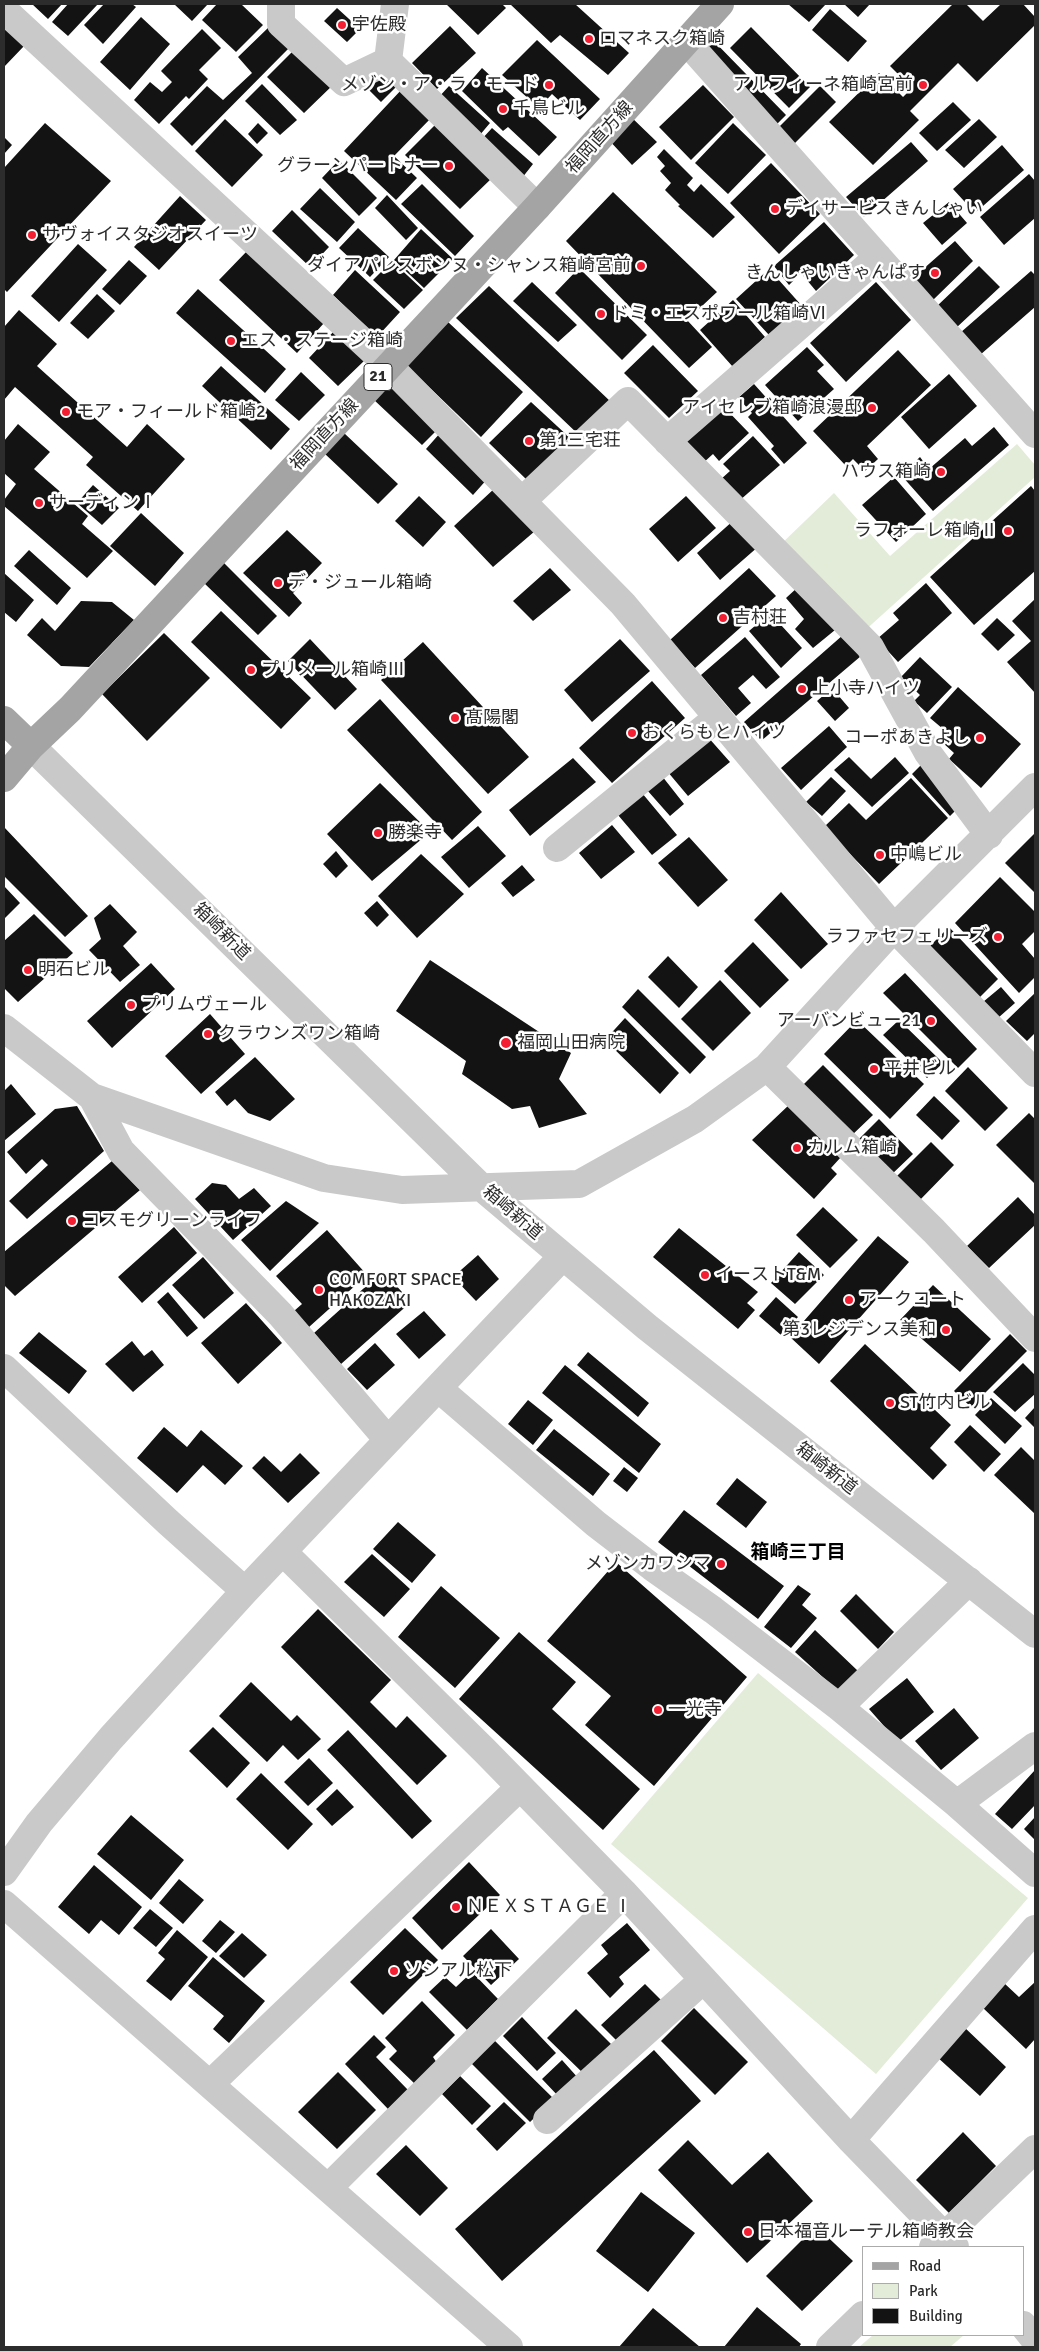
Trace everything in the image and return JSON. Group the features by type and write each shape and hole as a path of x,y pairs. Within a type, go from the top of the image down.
{"main road":[{"name":"福岡直方線","path":"4,778 31,746 70,709 537,207 720,4"},
{"path":"4,720 31,746"}],"street":[{"path":"281,4 281,24 344,82 388,61"},
{"path":"388,61 395,4"},
{"path":"4,10 389,366 623,604 894,928 1035,1073"},
{"path":"687,42 1035,434"},
{"path":"388,61 537,207"},
{"path":"667,441 878,257"},
{"path":"522,501 628,401 870,647 928,753 989,834"},
{"path":"557,848 718,717"},
{"name":"箱崎新道","path":"31,746 480,1186 647,1327 1035,1634"},
{"path":"4,1028 92,1097 324,1178 402,1190 579,1184 695,1119 767,1068 894,928 1035,787"},
{"path":"767,1068 934,1231 1035,1338"},
{"path":"92,1097 121,1151 280,1314 388,1440"},
{"path":"4,1872 39,1823 88,1764 245,1591 562,1257"},
{"path":"4,1368 168,1522 245,1591"},
{"path":"438,1389 596,1524 713,1610 839,1707 957,1804 1035,1873"},
{"path":"283,1552 624,1893 944,2243 1035,2149"},
{"path":"839,1707 969,1582"},
{"path":"957,1804 1035,1746"},
{"path":"210,2084 520,1787"},
{"path":"328,2188 624,1893"},
{"path":"4,1904 510,2347"},
{"path":"851,2140 1035,1929"},
{"path":"547,2120 703,1980"},
{"path":"830,2347 862,2316"},
{"path":"1024,2326 1035,2340"}],"green space":[{"path":"1017,444 1035,465 1035,477 862,633 777,548 834,493 890,556"},
{"path":"758,1673 1028,1898 876,2074 611,1844"},
{"path":"872,2336 963,2336 950,2347 859,2347"}],"building":[{"path":"32,4 62,4 48,19"},
{"path":"68,4 98,4 68,36 52,22"},
{"path":"104,4 132,4 136,7 103,44 84,25"},
{"path":"174,4 208,4 192,21"},
{"path":"217,4 241,4 263,25 236,52 202,20"},
{"path":"446,4 502,4 506,8 478,35"},
{"name":"ロマネスク箱崎","path":"510,4 575,4 629,53 608,75 560,35 551,43"},
{"path":"788,4 826,4 809,22"},
{"path":"844,4 870,4 858,17"},
{"name":"アルフィーネ箱崎宮前","path":"953,4 966,4 983,21 1001,4 1023,4 1035,17 1035,25 977,82 958,63 910,111 919,120 873,165 829,122 879,73 903,97 912,88 890,66"},
{"name":"宇佐殿","path":"337,8 360,29 347,42 324,21"},
{"path":"830,9 867,41 848,62 812,30"},
{"path":"141,17 170,44 130,90 100,62"},
{"path":"450,26 476,53 437,89 412,63"},
{"path":"269,27 289,48 192,146 170,124 207,86 223,100 252,73 238,57"},
{"path":"751,27 810,87 789,108 730,48"},
{"path":"4,28 24,46 4,67"},
{"path":"202,29 221,48 199,70 208,79 189,99 186,96 159,124 134,100 150,82 162,92 172,82 161,71"},
{"path":"708,35 786,115 773,128 696,48"},
{"name":"メゾン・ア・ラ・モード","path":"537,40 600,99 580,120 552,94 539,108 502,75"},
{"path":"297,47 335,83 304,113 267,77"},
{"name":"千鳥ビル","path":"482,68 557,137 539,156 508,127 503,131 462,91"},
{"path":"384,72 398,85 381,102 368,89"},
{"path":"262,84 297,120 280,135 245,101"},
{"path":"703,85 734,117 691,160 659,127"},
{"path":"449,86 490,123 479,136 438,98"},
{"path":"820,86 836,102 791,147 774,132"},
{"path":"403,88 432,117 394,156 417,178 396,200 344,151"},
{"path":"953,102 971,120 937,151 919,133"},
{"path":"629,115 657,142 632,165 607,138"},
{"path":"225,119 263,155 232,187 195,151"},
{"path":"979,119 997,137 964,168 945,150"},
{"name":"グラーンパートナー","path":"438,122 493,177 460,209 405,155"},
{"name":"サヴォイスタジオスイーツ","path":"45,123 111,181 7,292 4,289 4,168"},
{"path":"258,123 268,133 257,144 248,134"},
{"path":"733,123 766,155 728,194 695,163"},
{"path":"492,128 533,164 522,178 481,140"},
{"path":"4,137 12,145 4,154"},
{"path":"911,142 928,161 864,217 846,197"},
{"path":"1002,145 1024,170 975,213 953,189"},
{"path":"664,149 693,178 687,185 694,192 701,184 735,217 713,238 678,206 680,205 665,190 671,183 660,171 665,166 657,157"},
{"path":"339,160 377,198 359,216 322,178"},
{"name":"デイサービスきんしゃい","path":"771,163 820,214 779,254 730,203"},
{"path":"1029,174 1035,181 1035,218 1004,245 980,217"},
{"path":"422,184 474,236 455,256 401,204"},
{"path":"320,188 355,222 337,242 300,209"},
{"name":"ダイアパレスボンヌ・シャンス箱崎宮前","path":"613,192 717,292 687,320 712,347 689,368 566,241"},
{"path":"387,195 418,228 406,240 375,208"},
{"path":"180,196 206,220 159,270 134,247"},
{"path":"949,202 967,223 942,245 923,223"},
{"path":"292,210 329,247 310,267 272,231"},
{"path":"824,222 854,255 816,291 801,273 789,285 774,266"},
{"path":"358,228 389,257 370,277 339,248"},
{"path":"421,229 453,259 424,288 394,260"},
{"path":"955,241 973,261 933,300 913,278"},
{"path":"78,244 107,270 59,322 31,296"},
{"path":"248,250 324,323 297,353 219,280"},
{"path":"129,260 147,276 120,305 102,289"},
{"path":"392,261 423,290 404,309 373,280"},
{"path":"979,266 1000,287 956,328 936,307"},
{"name":"ドミ・エスポワール箱崎Ⅵ","path":"579,268 647,335 622,360 555,293"},
{"path":"769,269 802,306 769,335 736,299"},
{"path":"355,270 400,312 377,337 333,295"},
{"path":"1031,271 1035,275 1035,307 980,355 960,333"},
{"path":"532,282 577,325 558,342 513,301"},
{"path":"876,282 911,320 846,382 810,343"},
{"path":"489,286 611,402 579,435 456,318"},
{"name":"エス・ステージ箱崎","path":"198,289 286,369 265,393 176,313"},
{"path":"97,294 115,311 88,339 70,323"},
{"path":"733,300 765,337 733,367 700,330"},
{"name":"モア・フィールド箱崎2","path":"19,310 57,344 37,366 127,447 147,424 185,459 138,511 86,465 93,457 15,387 4,400 4,327"},
{"path":"448,322 523,392 481,437 406,365"},
{"path":"335,330 365,360 338,386 309,358"},
{"path":"653,345 698,391 669,418 624,373"},
{"path":"807,347 824,365 817,371 834,389 798,421 765,385"},
{"name":"アイセレブ箱崎浪漫邸","path":"898,350 931,385 867,446 878,459 865,471 853,459 846,466 813,431"},
{"path":"221,366 290,429 271,450 202,386"},
{"path":"301,372 325,395 299,421 275,400"},
{"path":"949,374 977,406 929,449 901,417"},
{"path":"391,381 439,428 422,445 373,399"},
{"path":"754,384 807,443 784,464 771,449 774,446 748,417 752,413 738,398"},
{"name":"第1三宅荘","path":"531,402 570,438 528,481 489,443"},
{"path":"722,405 749,433 719,461 713,454 702,464 682,443"},
{"name":"サーディンⅠ","path":"18,424 50,452 34,469 88,516 82,524 113,551 87,578 4,506 4,500 16,484 4,473 4,441"},
{"name":"ハウス箱崎","path":"994,427 1009,445 933,511 901,475 920,457 929,469 965,438 972,446"},
{"path":"441,432 489,477 473,495 426,449"},
{"path":"344,433 398,484 378,504 324,453"},
{"path":"753,436 780,465 739,501 720,480 730,471 723,464"},
{"path":"894,477 926,514 896,542 862,505"},
{"path":"93,485 119,508 102,525 77,503"},
{"name":"ラフォーレ箱崎Ⅱ","path":"1031,486 1035,491 1035,571 974,625 930,577"},
{"path":"495,488 535,531 493,567 454,526"},
{"path":"419,496 446,522 423,547 395,521"},
{"path":"686,496 716,528 678,562 649,529"},
{"path":"141,513 184,553 155,586 110,546"},
{"path":"734,520 759,546 720,580 697,553"},
{"name":"デ・ジュール箱崎","path":"287,530 322,563 293,593 302,603 289,617 243,573"},
{"path":"29,550 71,588 57,605 14,566"},
{"path":"224,563 277,616 258,635 204,583"},
{"path":"550,568 571,590 533,621 513,601"},
{"name":"吉村荘","path":"749,568 776,596 695,668 670,640"},
{"path":"4,573 34,600 16,622 4,612"},
{"path":"926,583 952,613 898,662 877,639 899,620 893,613"},
{"path":"798,587 835,630 813,648 795,629 804,619 786,598"},
{"path":"1035,599 1035,693 1007,662 1031,641 1012,621"},
{"path":"81,601 112,602 134,620 89,667 61,666 27,635 42,618 55,631"},
{"name":"プリメール箱崎Ⅲ","path":"221,611 311,698 281,729 191,642"},
{"path":"770,613 802,648 781,668 749,631"},
{"path":"997,618 1015,635 998,651 981,634"},
{"path":"164,633 210,678 147,741 102,694"},
{"name":"上小寺ハイツ","path":"843,635 861,656 761,741 744,722"},
{"path":"745,637 780,677 766,689 753,675 738,688 751,703 736,716 701,675"},
{"path":"310,639 357,689 335,710 288,661"},
{"path":"620,639 650,671 592,722 564,690"},
{"name":"髙陽閣","path":"423,642 529,757 488,794 381,680"},
{"path":"920,657 952,687 927,713 914,701 920,695 901,677"},
{"name":"おくらもとハイツ","path":"652,681 685,718 612,783 579,748"},
{"name":"コーポあきよし","path":"958,687 1021,744 981,788 949,759 954,753 942,742 949,734 930,718"},
{"path":"832,688 849,708 835,721 817,701"},
{"path":"380,699 482,812 452,840 347,730"},
{"path":"829,726 847,747 801,790 781,768"},
{"path":"707,736 730,762 688,796 667,771"},
{"path":"849,757 871,779 895,757 909,773 872,807 834,770"},
{"path":"573,758 596,782 530,836 509,810"},
{"path":"924,762 963,803 950,816 912,774"},
{"path":"662,776 684,804 670,816 647,790"},
{"path":"831,777 846,791 822,816 806,802"},
{"name":"中嶋ビル","path":"911,778 948,818 879,884 824,827 849,803 866,820"},
{"name":"勝楽寺","path":"380,783 430,832 372,881 327,834"},
{"path":"642,793 677,835 652,855 618,815"},
{"path":"612,825 635,852 601,879 579,853"},
{"path":"478,826 506,856 469,888 441,857"},
{"path":"4,827 88,916 65,937 4,876"},
{"path":"1035,833 1035,893 1005,863"},
{"path":"689,837 728,880 698,907 658,863"},
{"path":"336,851 348,866 336,878 323,864"},
{"path":"421,854 464,894 417,938 378,896"},
{"path":"522,865 535,880 513,897 501,883"},
{"name":"ラファセフェリーズ","path":"1000,877 1035,912 1035,931 1022,944 1035,959 1035,977 1019,993 955,923"},
{"path":"4,886 20,903 4,919"},
{"path":"781,892 828,944 801,969 754,920"},
{"path":"377,901 389,915 377,927 364,913"},
{"path":"110,904 137,932 123,946 140,965 120,982 89,950 101,939 94,918"},
{"name":"明石ビル","path":"34,914 73,953 18,1002 4,988 4,941"},
{"path":"949,927 998,979 978,999 929,947"},
{"path":"753,942 789,980 760,1008 724,971"},
{"path":"668,956 698,987 679,1008 648,977"},
{"name":"福岡山田病院","path":"430,960 571,1053 559,1079 587,1114 539,1128 530,1106 512,1109 462,1074 466,1061 396,1011"},
{"name":"プリムヴェール","path":"151,963 175,989 112,1048 87,1021"},
{"name":"アーバンビュー21","path":"905,973 977,1049 958,1068 883,993"},
{"path":"720,980 751,1013 713,1051 681,1019"},
{"path":"1001,987 1015,1003 998,1018 983,1002"},
{"path":"638,989 706,1057 690,1074 622,1007"},
{"path":"1035,993 1035,1033 1027,1041 1006,1021"},
{"name":"クラウンズワン箱崎","path":"210,1014 245,1054 201,1094 165,1056"},
{"path":"625,1018 679,1073 660,1094 605,1040"},
{"name":"平井ビル","path":"857,1020 924,1084 890,1119 824,1054"},
{"path":"899,1020 943,1063 927,1078 883,1035"},
{"path":"255,1057 295,1099 270,1121 248,1113 235,1099 227,1106 215,1092"},
{"path":"823,1065 873,1115 850,1137 801,1087"},
{"path":"968,1067 1008,1108 985,1131 945,1091"},
{"path":"11,1084 36,1114 4,1141 4,1091"},
{"path":"934,1096 960,1121 942,1140 916,1115"},
{"name":"カルム箱崎","path":"790,1104 841,1157 831,1168 837,1174 814,1199 752,1140"},
{"path":"77,1106 104,1151 27,1219 9,1201 48,1165 42,1159 26,1174 7,1152 55,1109"},
{"path":"1029,1113 1035,1119 1035,1184 996,1145"},
{"path":"879,1119 913,1154 890,1176 856,1142"},
{"path":"931,1142 954,1165 918,1202 894,1179"},
{"name":"コスモグリーンライフ","path":"112,1161 140,1190 15,1296 4,1285 4,1252"},
{"path":"212,1183 226,1185 239,1199 254,1188 271,1206 233,1240 195,1199"},
{"path":"1018,1197 1035,1215 1035,1225 989,1268 967,1246"},
{"path":"286,1201 319,1223 270,1271 241,1240"},
{"path":"823,1207 858,1240 830,1268 796,1235"},
{"path":"174,1227 197,1253 142,1303 118,1277"},
{"name":"イーストT&M","path":"679,1228 758,1292 747,1303 755,1310 738,1329 653,1257"},
{"name":"COMFORT SPACE HAKOZAKI","path":"327,1230 367,1275 309,1327 294,1311 302,1304 276,1276"},
{"name":"アークコート","path":"878,1236 909,1262 819,1364 790,1337"},
{"path":"799,1252 824,1275 795,1304 771,1283"},
{"path":"478,1255 499,1279 476,1301 453,1277"},
{"path":"203,1257 234,1293 204,1319 172,1285"},
{"path":"383,1271 411,1302 341,1364 314,1333"},
{"name":"第3レジデンス美和","path":"933,1285 991,1339 960,1372 900,1320"},
{"path":"168,1292 198,1328 187,1337 157,1302"},
{"path":"776,1297 798,1317 781,1335 759,1316"},
{"path":"246,1303 282,1343 238,1384 201,1343"},
{"path":"424,1311 446,1335 419,1359 396,1334"},
{"path":"39,1332 87,1371 69,1394 19,1353"},
{"path":"1010,1334 1027,1351 971,1407 954,1391"},
{"path":"132,1341 144,1356 152,1350 164,1365 133,1392 105,1364"},
{"path":"375,1343 395,1365 367,1390 347,1369"},
{"name":"ST竹内ビル","path":"865,1344 951,1425 930,1448 947,1465 933,1480 830,1381"},
{"path":"588,1352 649,1403 638,1417 577,1365"},
{"path":"1023,1363 1035,1375 1035,1394 1015,1412 993,1392"},
{"path":"565,1365 661,1444 639,1473 542,1393"},
{"path":"991,1398 1022,1426 1005,1444 975,1415"},
{"path":"528,1400 553,1420 533,1445 508,1424"},
{"path":"1035,1407 1035,1428 1025,1418"},
{"path":"970,1425 1001,1454 984,1472 954,1442"},
{"path":"164,1427 187,1447 201,1430 243,1466 225,1485 203,1465 177,1493 137,1458"},
{"path":"554,1429 610,1474 593,1496 536,1450"},
{"path":"1021,1447 1035,1461 1035,1514 994,1475"},
{"path":"300,1453 320,1473 288,1503 252,1468 264,1456 281,1472"},
{"path":"624,1467 638,1478 627,1492 613,1481"},
{"path":"737,1478 767,1502 746,1528 716,1504"},
{"name":"メゾンカワシマ","path":"684,1510 784,1586 758,1619 658,1542"},
{"path":"398,1522 436,1555 412,1583 373,1549"},
{"path":"372,1554 410,1589 384,1617 344,1582"},
{"path":"616,1562 747,1677 654,1786 585,1725 611,1696 547,1641"},
{"path":"798,1585 811,1594 802,1605 817,1618 791,1648 764,1627"},
{"path":"441,1586 500,1638 455,1688 398,1637"},
{"path":"856,1594 894,1632 878,1649 840,1611"},
{"path":"318,1609 391,1680 370,1702 396,1728 407,1716 447,1756 417,1785 281,1647"},
{"path":"815,1630 858,1671 838,1691 795,1652"},
{"path":"519,1632 576,1682 552,1709 640,1789 603,1830 459,1699"},
{"path":"907,1678 934,1712 898,1742 869,1709"},
{"path":"251,1682 291,1721 297,1715 321,1739 298,1760 283,1745 267,1762 219,1716"},
{"path":"954,1708 979,1738 941,1770 915,1741"},
{"path":"213,1727 250,1763 227,1788 189,1751"},
{"path":"348,1730 432,1821 412,1839 327,1750"},
{"path":"309,1758 333,1783 308,1806 284,1782"},
{"path":"1035,1770 1035,1805 1012,1829 995,1814"},
{"path":"261,1773 313,1824 288,1850 236,1799"},
{"path":"337,1789 354,1807 332,1826 316,1809"},
{"path":"131,1815 184,1860 151,1900 97,1854"},
{"path":"1035,1817 1035,1840 1024,1829"},
{"name":"ＮＥＸＳＴＡＧＥ Ⅰ","path":"469,1862 500,1895 442,1950 412,1918"},
{"path":"94,1865 142,1907 119,1935 101,1920 89,1934 58,1907"},
{"path":"179,1879 204,1900 183,1924 159,1903"},
{"path":"150,1909 173,1928 156,1947 133,1928"},
{"path":"220,1920 235,1932 216,1953 202,1941"},
{"path":"627,1923 650,1950 619,1977 624,1984 610,1998 587,1973 608,1954 601,1945"},
{"name":"ソシアル松下","path":"405,1928 438,1960 383,2015 350,1982"},
{"path":"491,1929 519,1959 491,1985 463,1956"},
{"path":"177,1930 208,1957 171,2001 146,1981 165,1959 158,1953"},
{"path":"242,1933 267,1955 244,1978 219,1956"},
{"path":"213,1957 265,2001 229,2043 213,2029 224,2016 188,1986"},
{"path":"472,1972 498,1999 467,2030 429,1992 445,1977 456,1987"},
{"path":"1035,1982 1035,2039 1026,2049 982,2007 1004,1983 1019,1997"},
{"path":"645,1984 664,2003 620,2044 601,2025"},
{"path":"422,2001 455,2035 433,2057 437,2063 415,2084 389,2059 397,2051 385,2038"},
{"path":"694,2008 748,2062 715,2095 661,2041"},
{"path":"576,2009 614,2047 586,2076 547,2038"},
{"path":"522,2017 556,2053 537,2071 503,2036"},
{"path":"963,2026 1006,2067 980,2096 936,2056"},
{"path":"374,2035 386,2047 376,2057 408,2090 388,2109 345,2064"},
{"path":"494,2040 554,2099 530,2122 471,2063"},
{"path":"654,2050 701,2101 502,2281 455,2229"},
{"path":"562,2060 579,2079 560,2098 542,2079"},
{"path":"338,2072 376,2110 337,2149 298,2112"},
{"path":"460,2076 491,2106 472,2125 442,2094"},
{"path":"504,2102 526,2123 497,2151 476,2129"},
{"path":"963,2132 996,2166 949,2213 916,2180"},
{"name":"日本福音ルーテル箱崎教会","path":"688,2140 732,2185 768,2152 813,2201 747,2263 658,2170"},
{"path":"406,2145 448,2188 420,2216 376,2174"},
{"path":"641,2192 695,2233 648,2292 596,2251"},
{"path":"816,2226 853,2261 802,2311 766,2276"},
{"path":"757,2307 801,2344 799,2347 724,2347"},
{"path":"653,2308 700,2347 619,2347"}],"place":[{"name":"宇佐殿","path":"342,25"},
{"name":"ロマネスク箱崎","path":"589,39"},
{"name":"メゾン・ア・ラ・モード","path":"549,85"},
{"name":"アルフィーネ箱崎宮前","path":"923,85"},
{"name":"千鳥ビル","path":"503,109"},
{"name":"グラーンパートナー","path":"449,166"},
{"name":"デイサービスきんしゃい","path":"775,209"},
{"name":"サヴォイスタジオスイーツ","path":"32,235"},
{"name":"ダイアパレスボンヌ・シャンス箱崎宮前","path":"641,266"},
{"name":"きんしゃいきゃんぱす","path":"935,273"},
{"name":"ドミ・エスポワール箱崎Ⅵ","path":"601,314"},
{"name":"エス・ステージ箱崎","path":"231,341"},
{"name":"アイセレブ箱崎浪漫邸","path":"872,408"},
{"name":"モア・フィールド箱崎2","path":"66,412"},
{"name":"第1三宅荘","path":"529,441"},
{"name":"ハウス箱崎","path":"941,472"},
{"name":"サーディンⅠ","path":"39,503"},
{"name":"ラフォーレ箱崎Ⅱ","path":"1008,531"},
{"name":"デ・ジュール箱崎","path":"278,583"},
{"name":"吉村荘","path":"723,618"},
{"name":"プリメール箱崎Ⅲ","path":"251,670"},
{"name":"上小寺ハイツ","path":"802,689"},
{"name":"髙陽閣","path":"455,718"},
{"name":"おくらもとハイツ","path":"632,733"},
{"name":"コーポあきよし","path":"980,738"},
{"name":"勝楽寺","path":"378,833"},
{"name":"中嶋ビル","path":"880,855"},
{"name":"ラファセフェリーズ","path":"998,937"},
{"name":"明石ビル","path":"28,970"},
{"name":"プリムヴェール","path":"131,1005"},
{"name":"アーバンビュー21","path":"931,1021"},
{"name":"クラウンズワン箱崎","path":"208,1034"},
{"name":"福岡山田病院","path":"506,1043"},
{"name":"平井ビル","path":"874,1069"},
{"name":"カルム箱崎","path":"797,1148"},
{"name":"コスモグリーンライフ","path":"72,1221"},
{"name":"イーストT&M","path":"705,1275"},
{"name":"COMFORT SPACE HAKOZAKI","path":"319,1290"},
{"name":"アークコート","path":"849,1300"},
{"name":"第3レジデンス美和","path":"946,1330"},
{"name":"ST竹内ビル","path":"890,1403"},
{"name":"メゾンカワシマ","path":"721,1564"},
{"name":"一光寺","path":"658,1710"},
{"name":"ＮＥＸＳＴＡＧＥ Ⅰ","path":"456,1907"},
{"name":"ソシアル松下","path":"394,1971"},
{"name":"日本福音ルーテル箱崎教会","path":"748,2232"}],"district":[{"name":"箱崎三丁目","path":"798,1553"}]}
